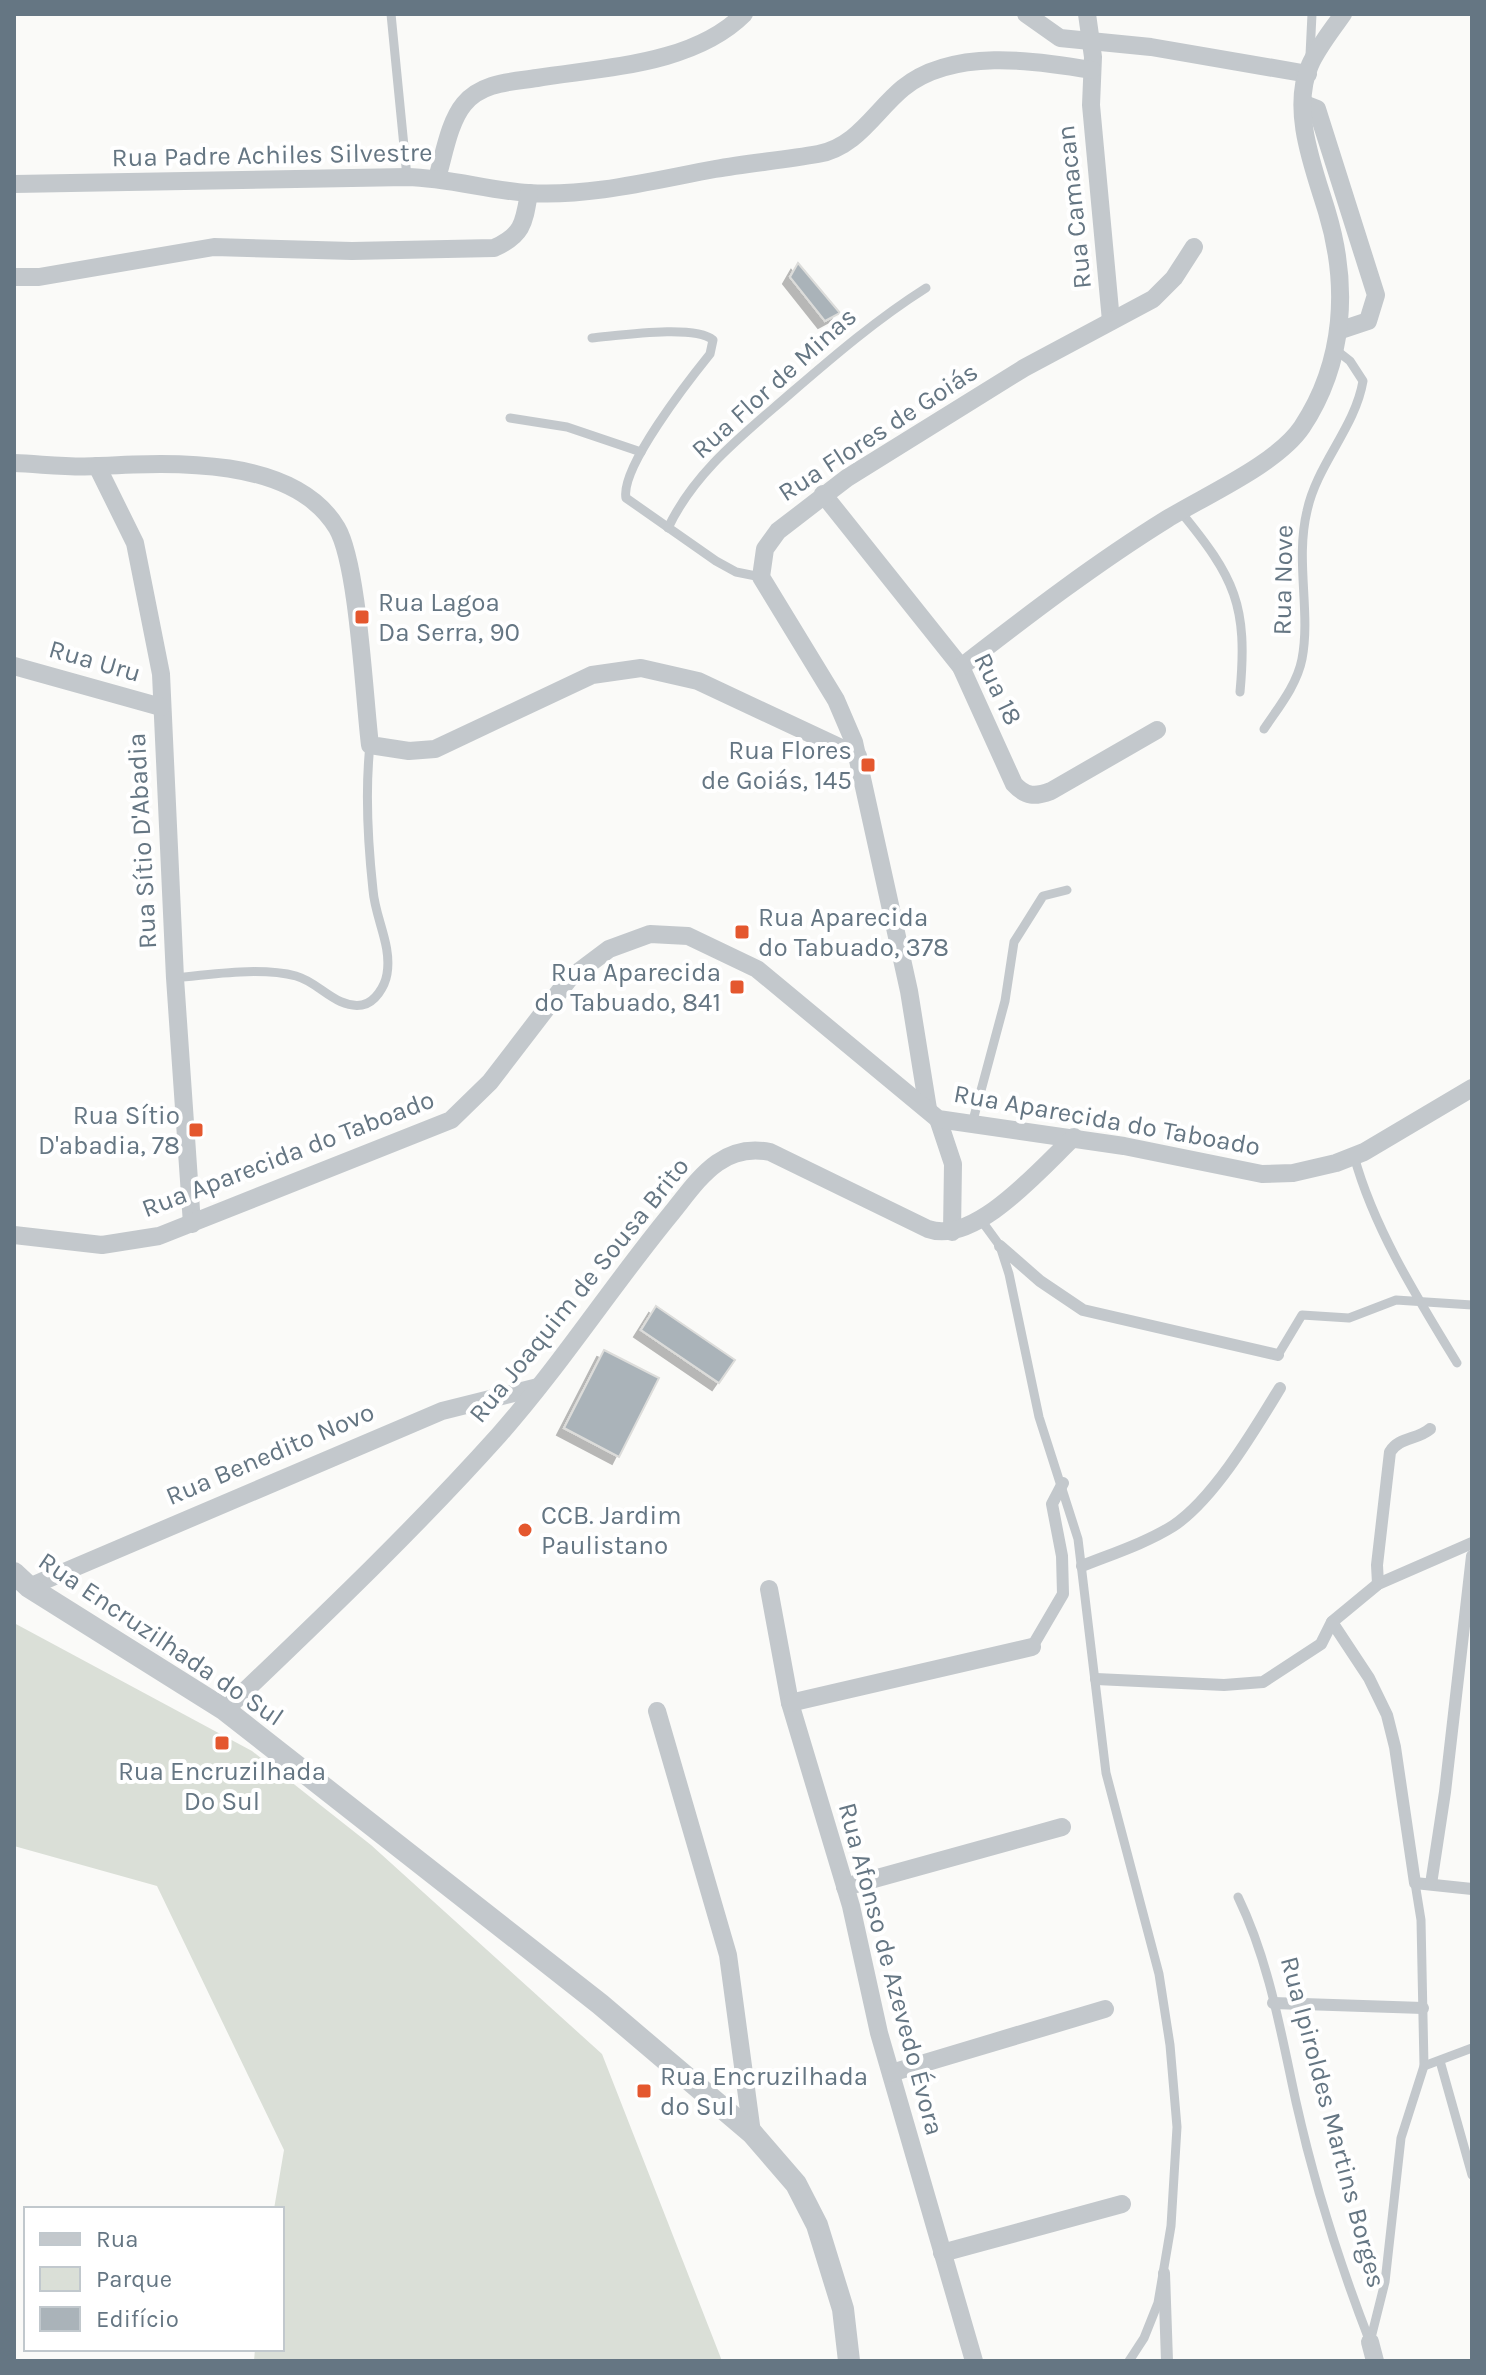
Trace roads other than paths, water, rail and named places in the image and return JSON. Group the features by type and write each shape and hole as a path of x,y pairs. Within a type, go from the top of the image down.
{"street":[{"path":"437,178 458,114 480,90 580,69 651,60 719,33 744,14"},
{"path":"1026,14 1060,38 1151,47 1309,70"},
{"name":"Rua Camacan","path":"1087,14 1111,321"},
{"path":"961,667 1067,586 1286,445 1301,428 1320,393 1337,340 1343,295 1337,255 1307,147 1304,104 1309,70 1343,14"},
{"name":"Rua Padre Achiles Silvestre","path":"14,184 407,177 437,178 529,193 619,187 836,149 869,125 903,88 930,73 961,63 1044,62 1091,79"},
{"path":"1304,104 1317,109 1376,295 1368,321 1337,340"},
{"path":"14,277 39,277 214,247 352,251 494,248 514,239 525,219 529,193"},
{"name":"Rua Flores de Goiás","path":"761,577 765,549 778,531 823,494 1024,368 1153,299 1174,278 1194,247"},
{"path":"14,463 97,466 140,461 224,467 264,476 321,508 338,529 349,567 370,745 409,751 450,744 592,675 620,668 659,670 698,681 858,756"},
{"name":"Rua Sítio D'Abadia","path":"97,466 135,543 161,674 175,978 192,1224"},
{"name":"Rua 18","path":"823,494 961,667 1014,784 1028,795 1051,791 1157,730"},
{"path":"761,577 840,707 858,756 933,1114 953,1164 952,1232 981,1220 1074,1137"},
{"name":"Rua Uru","path":"14,666 161,707"},
{"name":"Rua Aparecida do Taboado","path":"14,1235 102,1245 159,1236 451,1120 490,1082 569,979 609,949 650,934 688,936 757,969 933,1114 972,1124 1074,1137 1262,1174 1314,1170 1354,1156 1472,1088"},
{"name":"Rua Joaquim de Sousa Brito","path":"225,1710 380,1558 499,1435 705,1171 729,1154 757,1149 770,1152 928,1229 952,1232"},
{"path":"1000,1246 1040,1281 1083,1310 1278,1355"},
{"name":"Rua Benedito Novo","path":"22,1580 442,1411 538,1387"},
{"path":"1082,1566 1173,1526 1190,1512 1246,1445 1280,1388"},
{"path":"1378,1584 1377,1565 1390,1452 1396,1443 1430,1429"},
{"path":"790,1703 1032,1647 1063,1594 1062,1556 1052,1504 1063,1483"},
{"path":"1096,1679 1255,1685 1273,1678 1313,1651 1326,1638 1332,1622 1378,1584 1472,1543"},
{"path":"1431,1884 1445,1792 1472,1556"},
{"name":"Rua Encruzilhada do Sul","path":"22,1580 225,1710 600,2004 752,2133 796,2184 817,2225 843,2309 849,2361"},
{"name":"Rua Afonso de Azevedo Évora","path":"769,1589 790,1703 845,1887 891,2073 974,2361"},
{"path":"1332,1622 1369,1678 1387,1715 1395,1747 1415,1883 1472,1889"},
{"path":"657,1711 728,1955 752,2133"},
{"path":"845,1887 1062,1827"},
{"path":"1273,2003 1333,2002 1423,2008"},
{"path":"891,2073 1105,2009"},
{"path":"942,2253 1122,2204"},
{"path":"1164,2273 1167,2361"},
{"name":"Rua Ipiroldes Martins Borges","path":"1370,2342 1375,2361"}],"lane":[{"path":"391,14 407,177"},
{"path":"1309,70 1312,14"},
{"name":"Rua Flor de Minas","path":"668,528 686,494 741,436 862,332 926,288"},
{"path":"592,338 699,333 713,340 710,354 641,452 623,487 626,498 727,568 761,577"},
{"name":"Rua Nove","path":"1264,729 1292,687 1302,661 1300,569 1306,512 1315,484 1360,398 1363,381 1337,340"},
{"path":"510,418 567,427 641,452"},
{"path":"1180,511 1217,558 1236,593 1244,639 1240,692"},
{"path":"175,978 220,973 296,976 336,1000 362,1005 373,999 384,985 388,964 373,892 367,771 370,745"},
{"path":"972,1124 1005,1001 1014,942 1043,896 1067,890"},
{"path":"1354,1156 1384,1231 1457,1363"},
{"path":"981,1220 1000,1246 1016,1299 1039,1417 1063,1483 1082,1566 1106,1773 1159,1974 1170,2045 1177,2154 1164,2273 1144,2338 1129,2361"},
{"path":"1278,1355 1302,1315 1349,1318 1396,1300 1472,1305"},
{"path":"1370,2342 1385,2282 1401,2138 1424,2066 1421,1920 1415,1883"},
{"name":"Rua Ipiroldes Martins Borges","path":"1238,1897 1260,1949 1313,2163 1350,2290 1370,2342"},
{"path":"1424,2066 1472,2048"},
{"path":"1440,2061 1472,2175"}],"place":[{"name":"Rua Lagoa Da Serra, 90","path":"362,617"},
{"name":"Rua Flores de Goiás, 145","path":"868,765"},
{"name":"Rua Aparecida do Tabuado, 378","path":"742,932"},
{"name":"Rua Aparecida do Tabuado, 841","path":"737,987"},
{"name":"Rua Sítio D'abadia, 78","path":"196,1130"},
{"name":"CCB. Jardim Paulistano","path":"525,1530"},
{"name":"Rua Encruzilhada Do Sul","path":"222,1743"},
{"name":"Rua Encruzilhada do Sul","path":"644,2091"}]}
